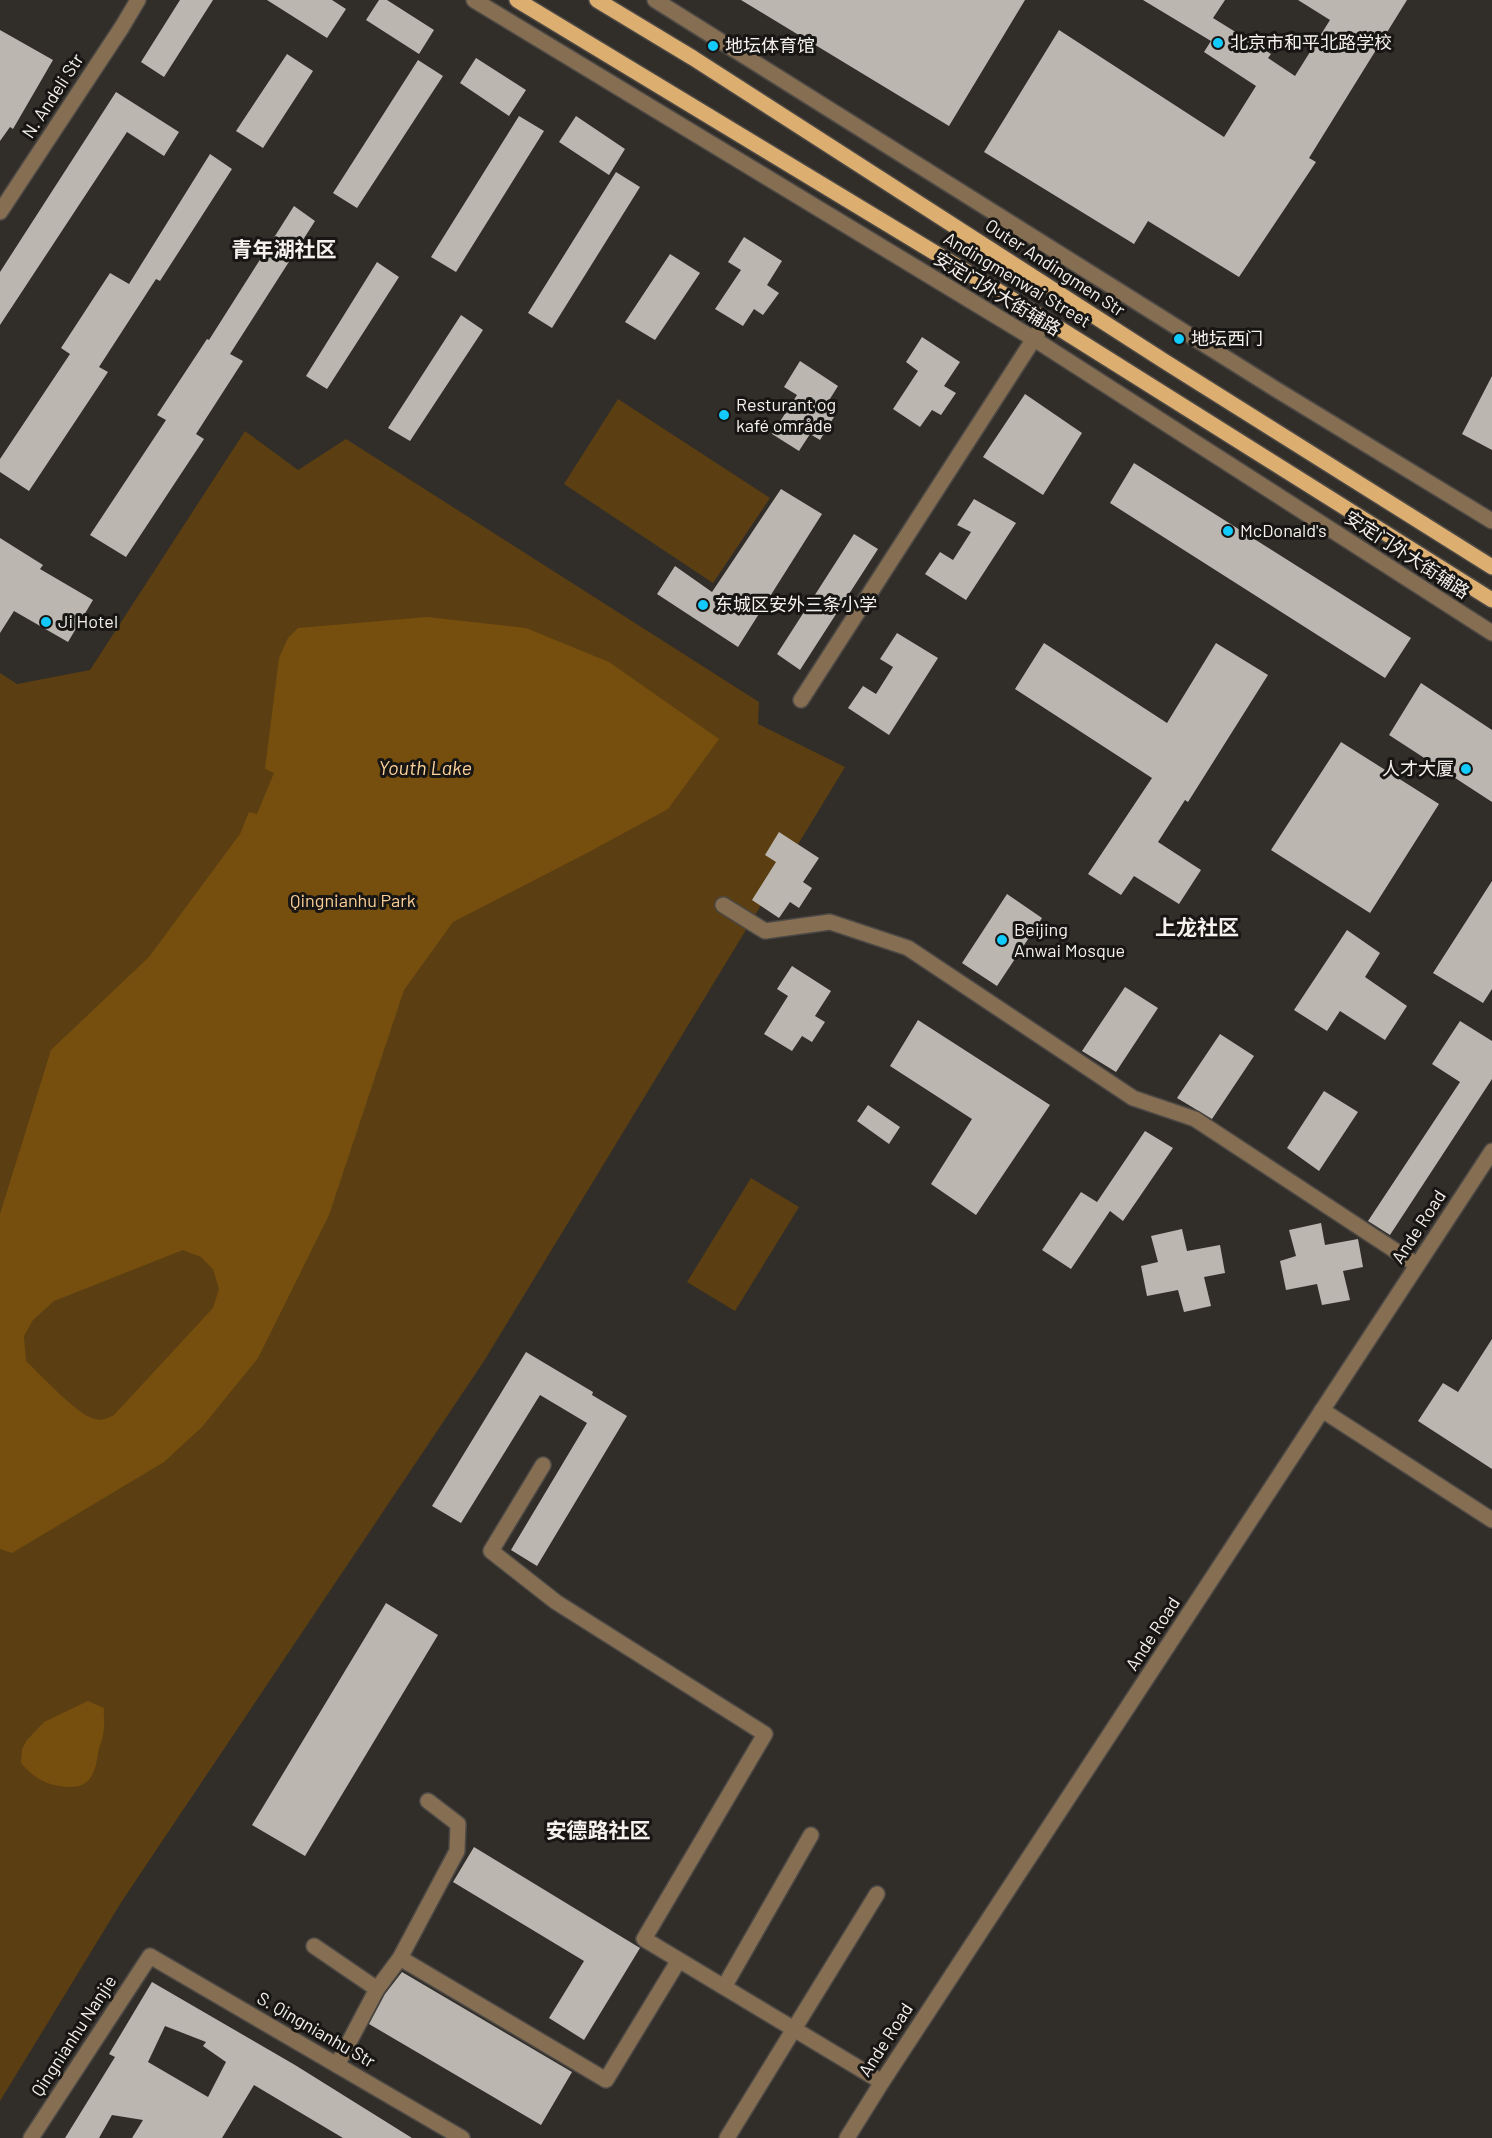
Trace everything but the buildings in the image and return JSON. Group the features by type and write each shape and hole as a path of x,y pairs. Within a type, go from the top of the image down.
{"main road":[{"name":"Andingmenwai Street","path":"517,0 1046,320 1492,600"},
{"name":"Outer Andingmen Str","path":"597,0 693,58 1164,361 1492,567"}],"street":[{"name":"N. Andeli Str","path":"0,212 138,0"},
{"name":"安定门外大街辅路","path":"474,0 1034,339 1492,633"},
{"path":"655,0 1277,390 1492,521"},
{"path":"801,700 1046,320"},
{"path":"723,905 765,931 830,922 908,948 1132,1098 1195,1119 1417,1265"},
{"name":"Ande Road","path":"847,2138 1492,1151"},
{"path":"1322,1410 1492,1520"},
{"path":"543,1466 491,1551 556,1602 765,1734 644,1939 882,2082"},
{"path":"337,2065 377,1989 400,1958 457,1851 458,1824 428,1801"},
{"path":"724,1987 810,1835"},
{"path":"727,2138 877,1894"},
{"path":"314,1946 377,1989"},
{"name":"Qingnianhu Nanjie","path":"31,2138 150,1956 337,2065"},
{"path":"400,1958 606,2080 679,1960"},
{"name":"S. Qingnianhu Str","path":"337,2065 462,2138"}],"green space":[{"path":"618,399 770,498 713,583 564,484"},
{"name":"Qingnianhu Park","path":"245,431 298,470 346,439 759,702 758,724 845,767 484,1361 122,1901 0,2101 0,673 17,684 90,670"},
{"path":"751,1178 799,1207 735,1311 687,1282"}],"water":[{"name":"Youth Lake","path":"427,617 526,628 609,662 719,739 668,809 453,922 404,990 329,1215 258,1358 202,1427 164,1462 12,1553 0,1549 0,1214 51,1050 149,957 240,834 249,812 257,814 274,773 265,769 279,658 288,638 298,628","holes":["183,1250 201,1257 213,1269 219,1289 213,1308 114,1415 100,1420 88,1416 69,1403 26,1361 24,1336 33,1320 54,1301"]},
{"path":"88,1701 104,1708 104,1722 95,1769 88,1780 77,1786 60,1786 44,1781 29,1772 21,1763 22,1749 27,1740 44,1722"}],"place":[{"name":"北京市和平北路学校","path":"1218,43"},
{"name":"地坛体育馆","path":"713,46"},
{"name":"地坛西门","path":"1179,339"},
{"name":"Resturant og kafé område","path":"724,415"},
{"name":"McDonald's","path":"1228,531"},
{"name":"东城区安外三条小学","path":"703,605"},
{"name":"Ji Hotel","path":"46,622"},
{"name":"人才大厦","path":"1466,769"},
{"name":"Beijing Anwai Mosque","path":"1002,940"}],"district":[{"name":"青年湖社区","path":"284,250"},
{"name":"上龙社区","path":"1197,928"},
{"name":"安德路社区","path":"598,1831"}]}
